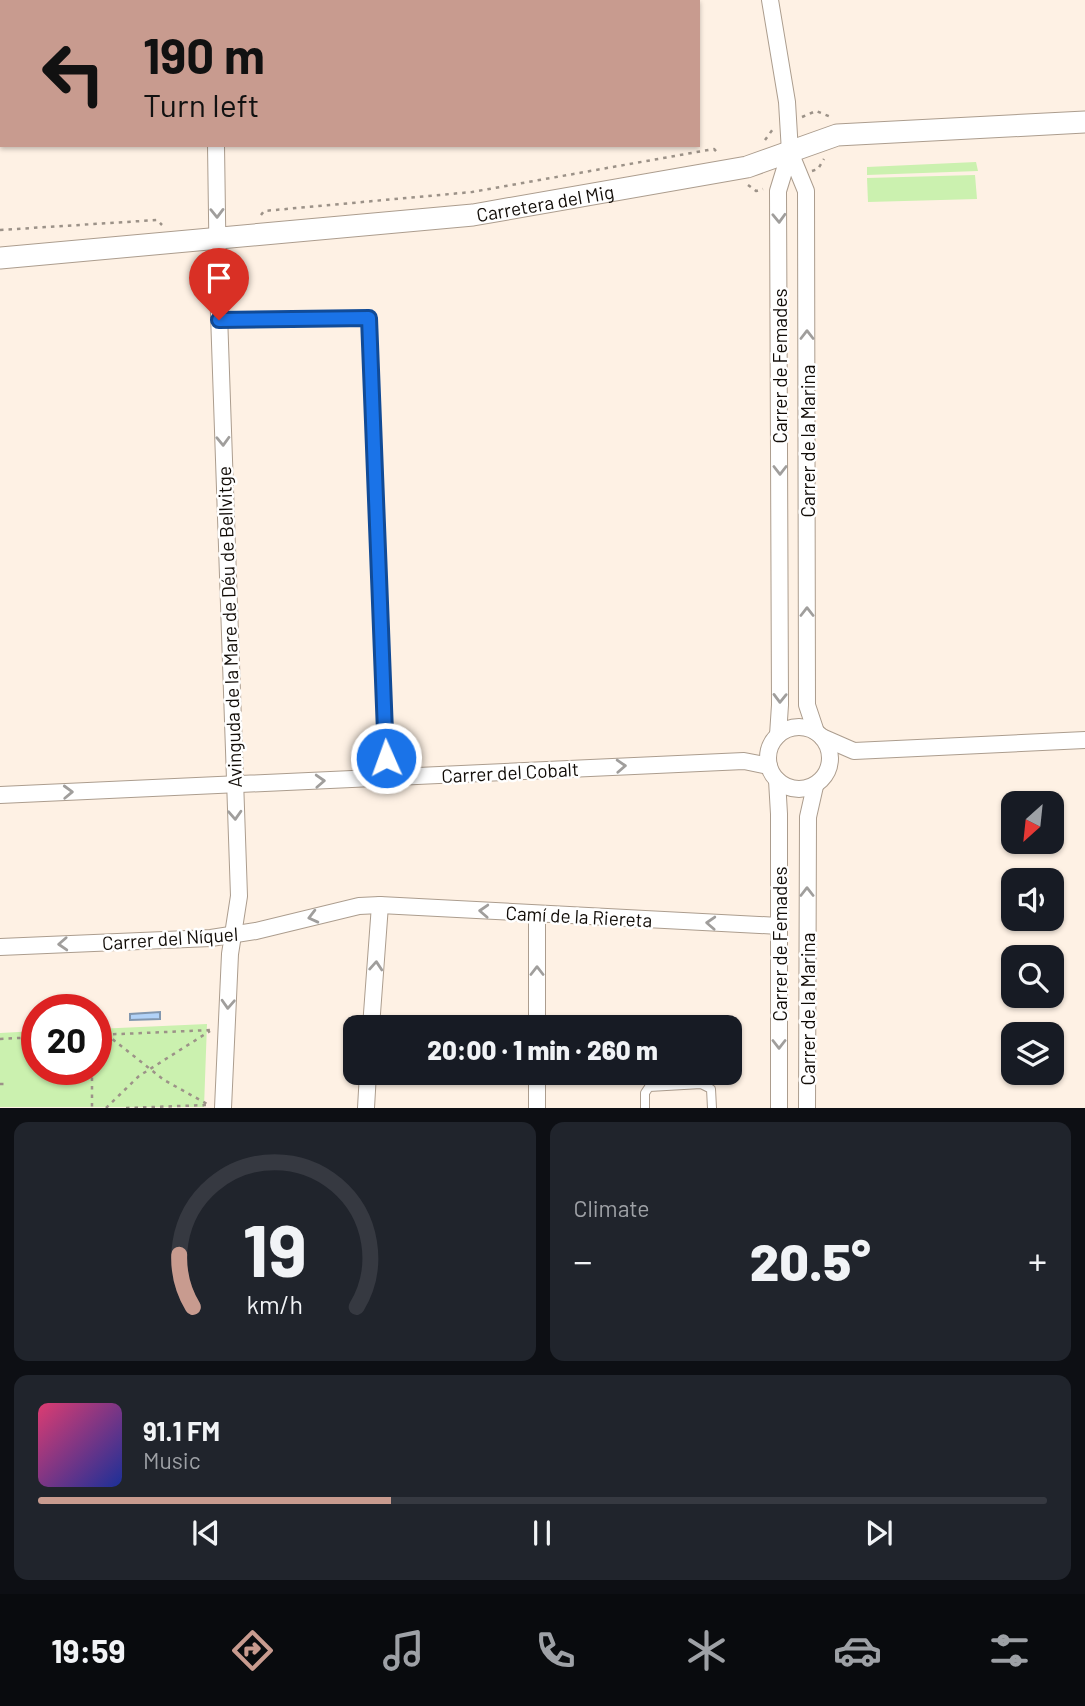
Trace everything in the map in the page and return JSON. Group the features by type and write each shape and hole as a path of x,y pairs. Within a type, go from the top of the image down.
{"street":[{"name":"Carrer de Femades","path":"770,0 787,102 790,152 778,191 778,735"},
{"name":"Carretera del Mig","path":"0,258 473,215 747,167 837,135 1085,122"},
{"name":"Avinguda de la Mare de Déu de Bellvitge","path":"216,147 219,320 239,896 232,936 223,1108"},
{"name":"Carrer de la Marina","path":"790,152 806,191 807,705 819,734"},
{"path":"819,734 830,751 827,775 815,786 791,789 773,773 769,749 778,735 792,727 809,728 854,751 1085,740"},
{"path":"830,767 854,751"},
{"name":"Carrer del Cobalt","path":"0,795 744,761 773,773"},
{"name":"Carrer de Femades","path":"773,773 779,926 779,1108"},
{"name":"Carrer de la Marina","path":"807,1108 808,817 815,786"},
{"path":"373,1015 380,905"},
{"name":"Camí de la Riereta","path":"380,905 779,926"},
{"name":"Carrer del Níquel","path":"0,947 232,936 359,906 380,905"},
{"path":"537,914 537,1015"},
{"path":"366,1108 367,1085"},
{"path":"537,1085 537,1108"}],"lane":[{"path":"219,320 369,318 386,778"},
{"path":"645,1108 645,1093 649,1087 701,1084 710,1089 712,1108"}],"path":[{"path":"794,120 816,111 824,116 839,117"},
{"path":"760,145 771,130 782,125"},
{"path":"258,218 264,211 472,192 715,149 722,156"},
{"path":"0,230 157,220 164,228"},
{"path":"106,1108 150,1069 213,1030 112,1034"},
{"path":"0,1039 21,1038"},
{"path":"112,1039 164,1080 209,1105 126,1108"},
{"path":"0,1084 7,1084"},
{"path":"92,1085 92,1108"}],"green space":[{"path":"976,162 978,171 867,175 867,167"},
{"path":"975,175 977,199 868,202 867,178"},
{"path":"207,1024 204,1107 0,1107 0,1033 21,1032 21,1085 112,1085 112,1028"}],"water":[{"path":"160,1012 160,1019 130,1020 130,1014"}],"route":[{"path":"219,320 369,318 386,758"}]}
